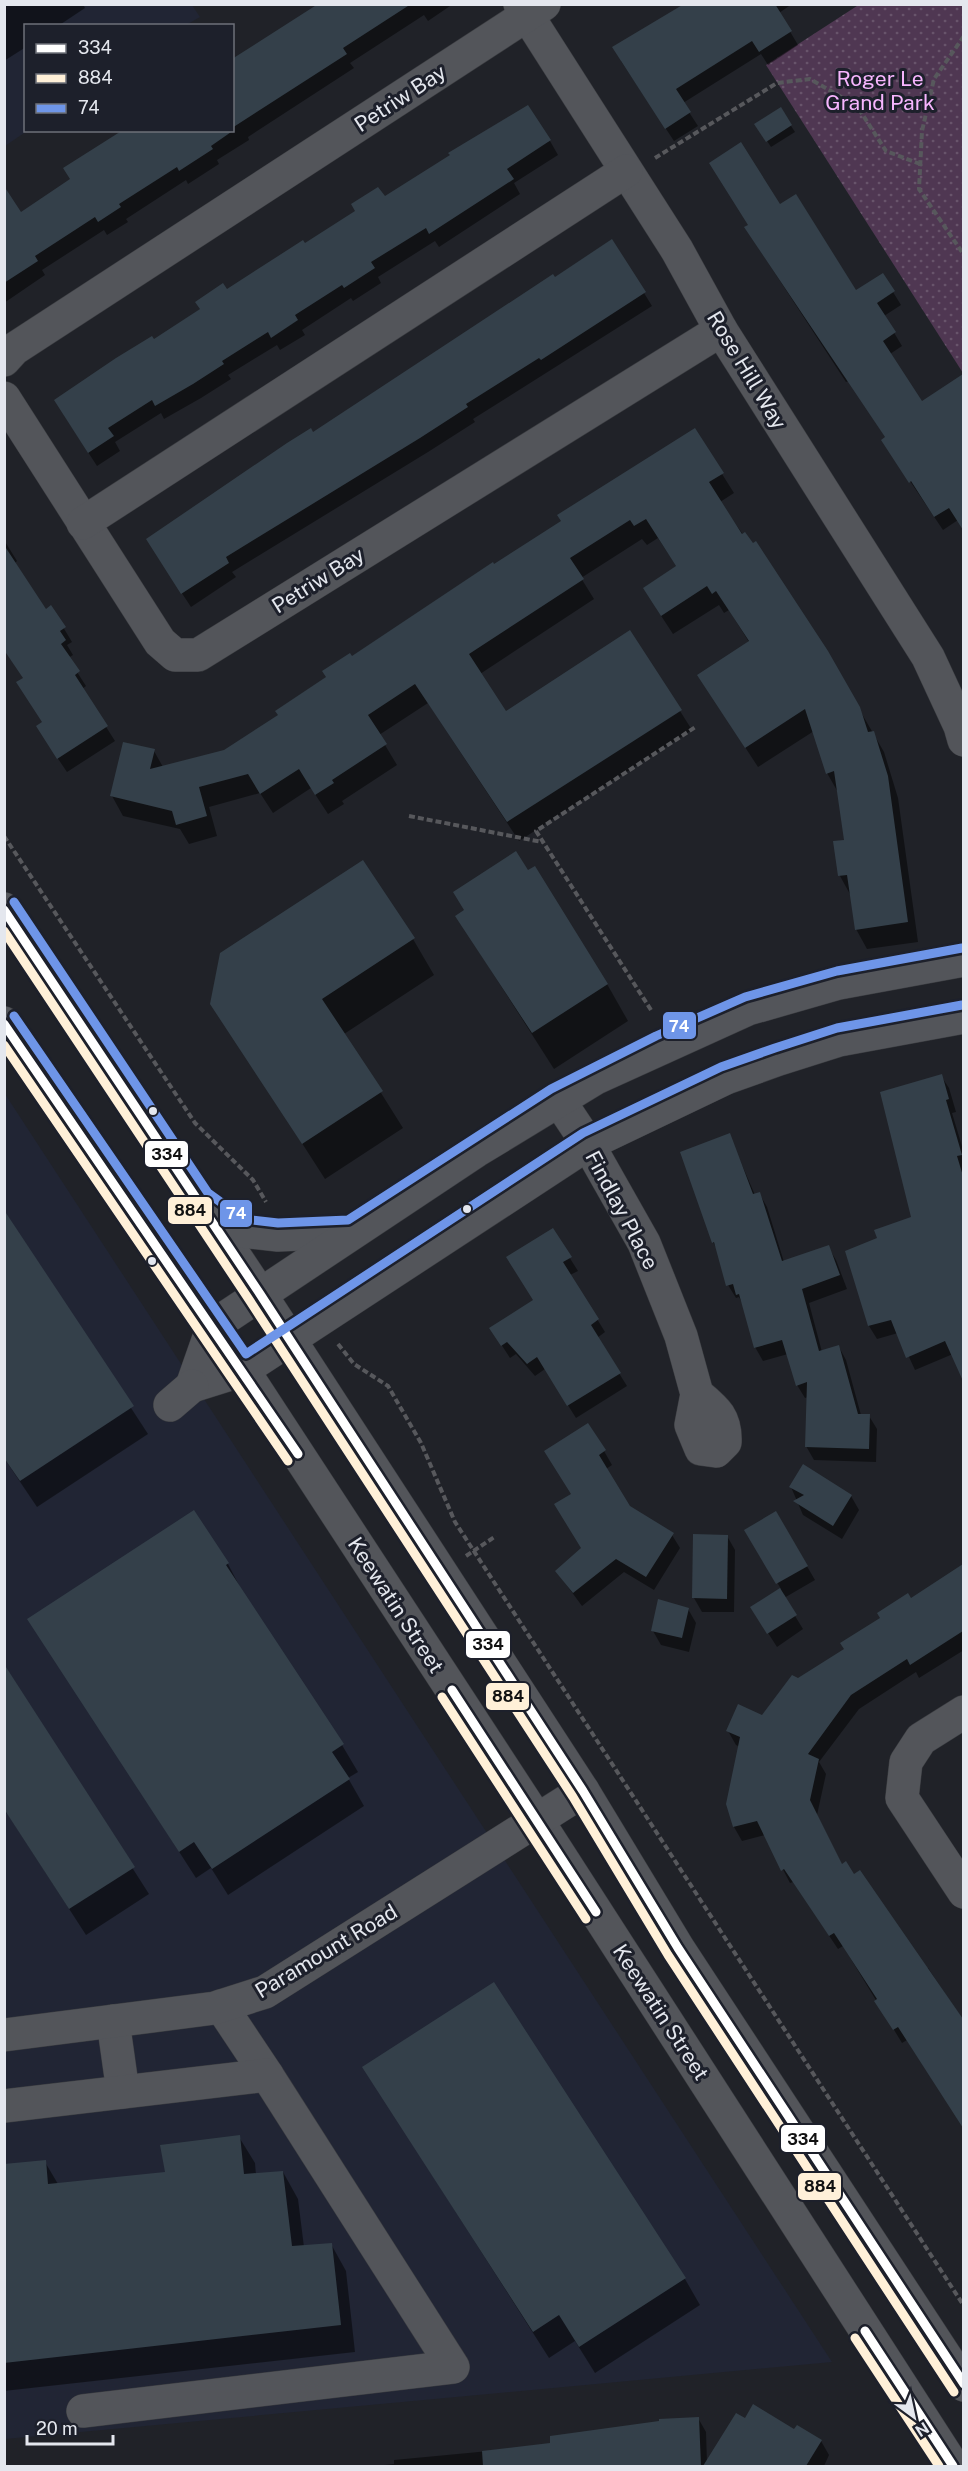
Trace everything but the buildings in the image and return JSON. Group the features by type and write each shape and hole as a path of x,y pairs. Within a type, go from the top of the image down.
{"street":[{"name":"Rose Hill Way","path":"530,8 626,171 677,250 721,330 928,657 960,726 963,740"},
{"name":"Petriw Bay","path":"4,360 14,348 530,8"},
{"path":"83,523 626,171"},
{"name":"Petriw Bay","path":"4,398 160,642 175,655 198,655 721,330"},
{"path":"4,909 199,1201 583,1791 678,1948 963,2385"},
{"path":"963,960 839,983 748,1010 661,1047 558,1099 352,1232 213,1326 181,1396 243,1370 588,1144 726,1078 779,1059 849,1038 963,1017"},
{"name":"Keewatin Street","path":"4,1023 243,1370 537,1820 953,2466"},
{"name":"Findlay Place","path":"558,1099 588,1144 644,1243 681,1336 697,1394"},
{"path":"199,1201 240,1231 278,1235 352,1232"},
{"path":"963,1712 921,1739 906,1762 902,1798 963,1892"},
{"name":"Paramount Road","path":"4,2035 221,2006 265,1992 583,1791"},
{"path":"82,2411 453,2367 221,2006"},
{"path":"113,2021 123,2092"},
{"path":"4,2106 267,2075"}],"path":[{"path":"963,36 934,79 922,131 919,189 963,255"},
{"path":"626,171 646,164 777,83 810,79 857,106 886,151 920,164"},
{"path":"651,1010 536,831 697,726"},
{"path":"409,816 543,842"},
{"path":"4,836 195,1123 253,1180 263,1194 269,1210"},
{"path":"354,1364 388,1386 401,1405 421,1443 447,1508 473,1551 963,2306"},
{"path":"458,1562 496,1536"}],"shaded area":[{"path":"5,4 192,5 200,17 188,24 24,24 26,132 5,146"},
{"path":"5,1094 832,2362 5,2439"}],"green space":[{"name":"Roger Le Grand Park","path":"860,4 963,5 963,373 766,65"}],"transit line":[{"name":"74","path":"14,902 208,1193 244,1219 278,1223 348,1220 551,1089 656,1036 745,997 837,971 962,948"},
{"name":"334","path":"4,910 260,1294 583,1791 678,1948 964,2384"},
{"name":"884","path":"4,931 250,1301 573,1797 668,1955 954,2392"},
{"name":"74","path":"14,1016 246,1354 583,1133 721,1067 775,1048 837,1028 962,1005"},
{"name":"334","path":"4,1024 298,1454"},
{"name":"884","path":"4,1045 288,1461"},
{"name":"334","path":"452,1690 596,1912"},
{"name":"884","path":"442,1697 586,1919"},
{"name":"334","path":"865,2331 953,2466"},
{"name":"884","path":"855,2338 939,2466"}]}
